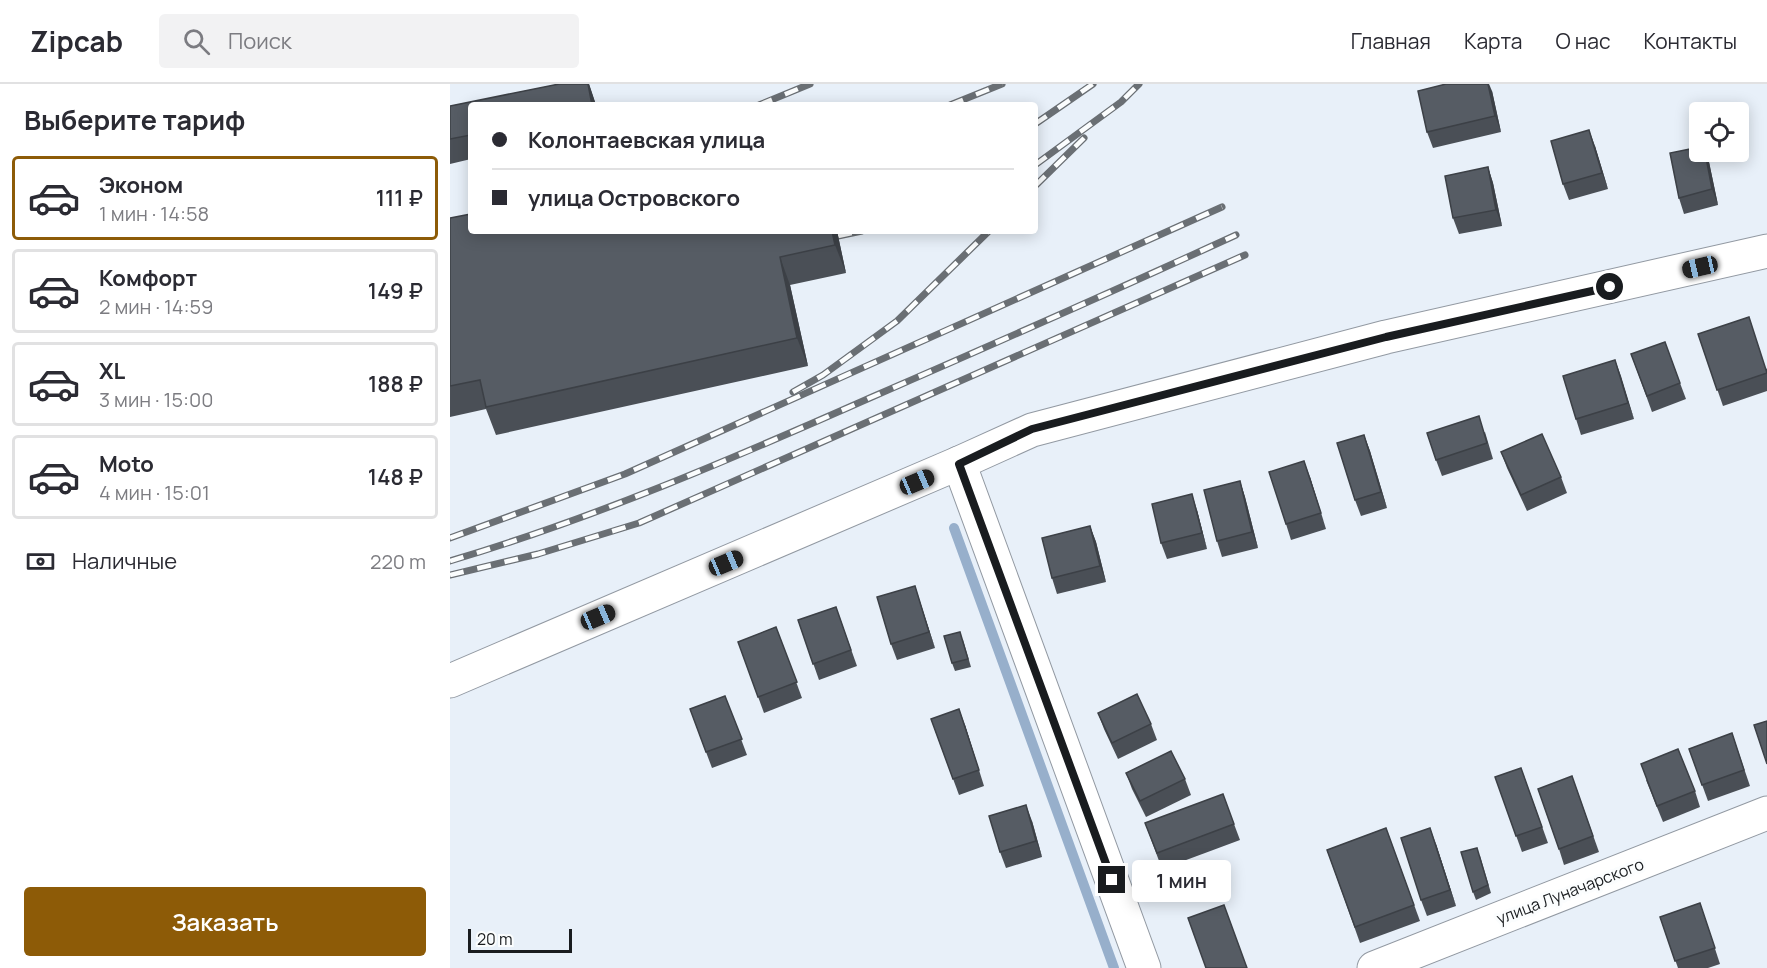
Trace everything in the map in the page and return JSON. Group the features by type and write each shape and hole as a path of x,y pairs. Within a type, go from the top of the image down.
{"street":[{"path":"450,681 959,464 1032,429 1386,337 1767,252"},
{"path":"959,464 1144,968"},
{"name":"улица Луначарского","path":"1374,968 1767,813"}],"building":[{"path":"559,84 588,84 591,102 470,102"},
{"path":"1446,84 1488,84 1495,116 1427,132 1418,91"},
{"path":"468,102 468,136 450,139 450,106"},
{"path":"1589,130 1602,173 1563,184 1551,141"},
{"path":"1689,149 1689,162 1707,162 1712,189 1679,198 1670,153"},
{"path":"1488,167 1496,210 1453,218 1445,176"},
{"path":"468,215 468,234 833,234 835,245 780,257 797,338 486,407 480,380 450,386 450,218"},
{"path":"1749,317 1767,373 1717,390 1698,334"},
{"path":"1665,342 1680,383 1647,396 1631,354"},
{"path":"1615,360 1628,403 1576,419 1563,376"},
{"path":"1479,416 1487,443 1436,460 1427,433"},
{"path":"1542,434 1561,477 1521,495 1501,452"},
{"path":"1364,435 1381,492 1355,500 1337,443"},
{"path":"1304,461 1321,513 1286,524 1269,472"},
{"path":"1240,481 1252,532 1217,541 1204,490"},
{"path":"1192,494 1202,533 1161,543 1152,504"},
{"path":"1090,526 1100,566 1052,578 1042,538"},
{"path":"915,586 929,632 891,644 877,597"},
{"path":"836,607 851,650 813,664 798,620"},
{"path":"776,627 797,682 758,697 738,642"},
{"path":"960,632 968,659 952,663 944,636"},
{"path":"1137,694 1151,724 1112,743 1098,713"},
{"path":"725,696 742,739 706,752 690,709"},
{"path":"959,709 979,770 953,779 931,719"},
{"path":"1767,721 1767,764 1754,725"},
{"path":"1732,733 1744,770 1702,785 1689,749"},
{"path":"1678,749 1695,791 1657,806 1641,764"},
{"path":"1171,751 1185,779 1140,801 1126,773"},
{"path":"1521,768 1542,827 1516,836 1495,777"},
{"path":"1572,776 1593,836 1559,849 1538,789"},
{"path":"1223,794 1234,824 1157,853 1145,823"},
{"path":"1026,805 1036,841 1000,852 989,816"},
{"path":"1386,828 1414,905 1355,927 1327,850"},
{"path":"1430,828 1450,890 1421,900 1401,838"},
{"path":"1477,848 1488,885 1473,892 1461,852"},
{"path":"1700,903 1715,948 1675,961 1660,917"},
{"path":"1224,905 1247,968 1206,968 1188,918"}],"waterway":[{"path":"954,528 1114,968"}],"railway":[{"path":"766,102 810,84"},
{"path":"957,102 1002,84"},
{"path":"1038,122 1093,84"},
{"path":"1038,163 1121,102 1139,84"},
{"path":"1038,183 1084,138"},
{"path":"450,538 625,474 1222,207"},
{"path":"838,236 848,234"},
{"path":"793,392 823,375 897,321 986,234"},
{"path":"450,561 558,526 664,486 820,420 1236,235"},
{"path":"450,575 538,554 639,523 1245,255"}],"route":[{"path":"1112,880 959,464 1032,429 1386,337 1610,287"}]}
